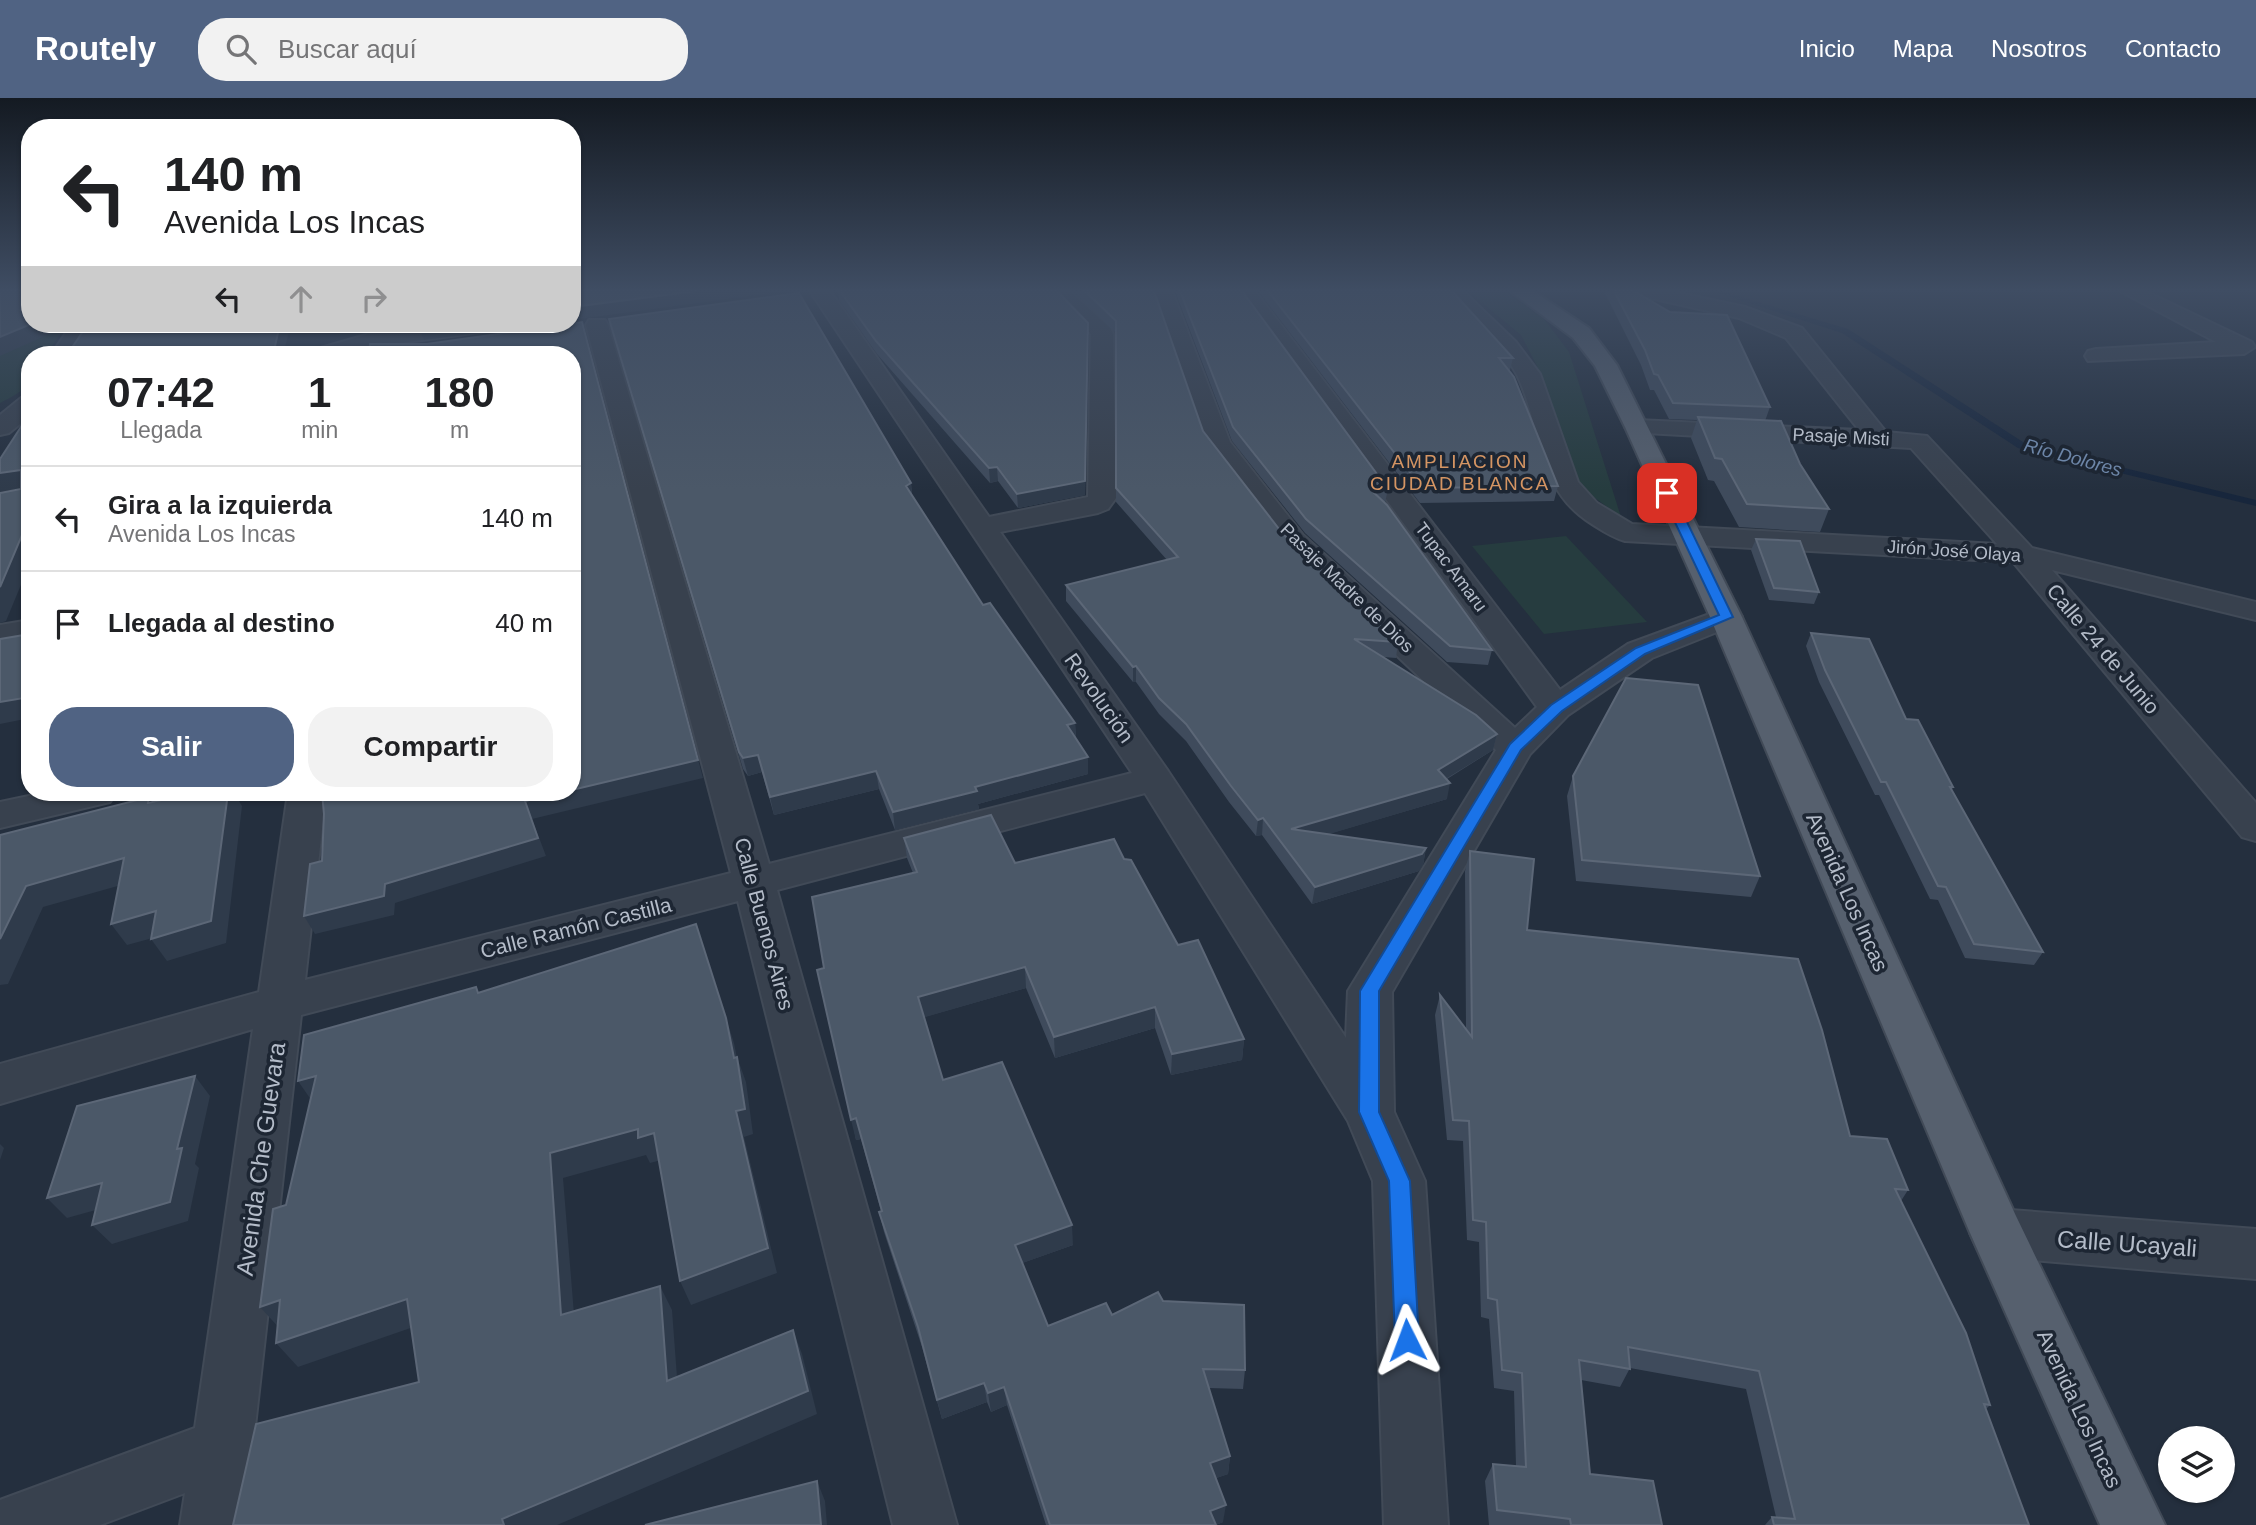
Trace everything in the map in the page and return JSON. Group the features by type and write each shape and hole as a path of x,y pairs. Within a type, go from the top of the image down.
{"main road":[{"name":"Avenida Los Incas","path":"1600,358 1637,427 1726,617 1997,1233 2133,1525"}],"street":[{"name":"Calle Buenos Aires","path":"609,358 754,883 925,1525"},
{"name":"Revolución","path":"865,358 1155,779 1369,1112"},
{"path":"981,527 1088,507 1102,498 1102,358"},
{"name":"Pasaje Madre de Dios","path":"1187,358 1218,443 1293,541 1515,748"},
{"name":"Tupac Amaru","path":"1295,358 1556,708"},
{"name":"Jirón José Olaya","path":"1516,358 1528,374 1565,484 1587,509 1625,532 2022,554 2256,611"},
{"path":"1814,358 1879,439"},
{"name":"Pasaje Misti","path":"1637,427 1918,441"},
{"name":"Calle 24 de Junio","path":"1918,441 2022,554 2256,828"},
{"path":"1416,1525 1399,1181 1369,1112 1370,991 1515,748 1556,708 1640,651 1726,617"},
{"path":"0,635 21,632"},
{"name":"Calle Ramón Castilla","path":"0,1084 282,1003 1155,779"},
{"path":"0,815 62,801"},
{"name":"Avenida Che Guevara","path":"212,1525 282,1003 306,801"},
{"name":"Calle Ucayali","path":"1997,1233 2256,1254"},
{"path":"16,1525 222,1448"}],"green space":[{"path":"0,358 21,358 21,391 0,403"},
{"path":"1533,358 1571,358 1621,517 1580,487"},
{"path":"1566,536 1647,622 1544,634 1472,546"}],"building":[{"path":"581,358 591,358 698,760 581,788"},
{"path":"621,358 837,358 911,483 906,486 983,605 990,603 1075,723 1067,725 1088,757 975,787 977,791 893,812 876,771 770,797 758,755 743,758"},
{"path":"891,358 1087,358 1085,481 1017,494 997,467 989,468"},
{"path":"1116,358 1177,358 1203,431 1283,534 1398,642 1354,639 1476,715 1497,734 1438,770 1450,783 1291,829 1426,848 1422,854 1315,887 1263,818 1258,820 1186,724 1159,698 1136,666 1133,667 1066,585 1178,557 1116,488"},
{"path":"1206,358 1291,358 1388,489 1370,489 1387,505 1492,650 1450,646 1306,519 1233,427"},
{"path":"1320,358 1513,358 1499,358 1514,377 1558,486 1422,488"},
{"path":"1648,358 1747,358 1770,407 1673,403 1658,375 1654,374"},
{"path":"1698,417 1781,421 1800,464 1829,509 1747,504 1722,459 1715,458"},
{"path":"21,427 21,470 0,473 0,459"},
{"path":"21,489 21,537 0,587 0,493"},
{"path":"1756,539 1800,541 1819,592 1774,588"},
{"path":"1811,633 1869,639 1906,719 1918,720 1953,787 1950,787 2043,952 1974,944 1946,887 1938,886 1886,782 1881,782 1825,670"},
{"path":"21,636 21,698 0,702 0,639"},
{"path":"1626,678 1698,685 1760,876 1582,860 1573,776"},
{"path":"133,801 227,801 211,921 151,939 156,911 111,924 124,858 26,886 0,939 0,835"},
{"path":"323,801 525,801 538,838 385,884 384,896 304,916 310,864 322,861"},
{"path":"991,815 1015,863 1114,839 1124,859 1131,860 1178,945 1198,940 1244,1039 1172,1054 1155,1007 1054,1037 1025,967 918,997 943,1080 1002,1062 1072,1225 1015,1245 1048,1326 1106,1303 1112,1315 1158,1292 1163,1301 1244,1305 1245,1370 1203,1369 1230,1456 1210,1463 1226,1505 1210,1511 1216,1525 1050,1525 1004,1387 988,1393 984,1383 937,1400 918,1327 879,1212 882,1211 856,1118 851,1120 817,970 824,968 812,897 917,872 904,838"},
{"path":"1470,851 1534,859 1527,930 1798,959 1822,1030 1850,1136 1887,1139 1908,1190 1895,1189 1966,1333 1990,1405 1984,1404 2029,1525 1774,1525 1772,1517 1795,1519 1759,1371 1628,1347 1630,1369 1579,1360 1590,1474 1653,1481 1662,1525 1571,1525 1570,1519 1497,1510 1493,1464 1526,1467 1522,1373 1502,1370 1497,1300 1488,1298 1486,1222 1473,1220 1469,1121 1453,1120 1440,995 1472,1037"},
{"path":"696,924 726,1018 734,1058 737,1057 745,1109 736,1111 768,1248 680,1281 654,1133 638,1138 638,1129 550,1153 561,1315 660,1286 667,1381 793,1330 808,1391 502,1519 504,1525 233,1525 256,1424 419,1382 407,1299 276,1343 280,1300 260,1307 273,1209 286,1205 316,1076 298,1081 304,1035 476,987 478,993"},
{"path":"195,1076 177,1149 182,1148 170,1202 92,1225 102,1183 47,1198 77,1106"},
{"path":"817,1481 821,1525 645,1525"}],"waterway":[{"name":"Río Dolores","path":"1886,358 2022,446 2256,503"}],"district":[{"name":"AMPLIACION CIUDAD BLANCA","path":"1460,472"}],"route":[{"path":"1407,1340 1399,1181 1369,1112 1370,991 1515,748 1556,708 1640,651 1726,617 1667,493"}]}
